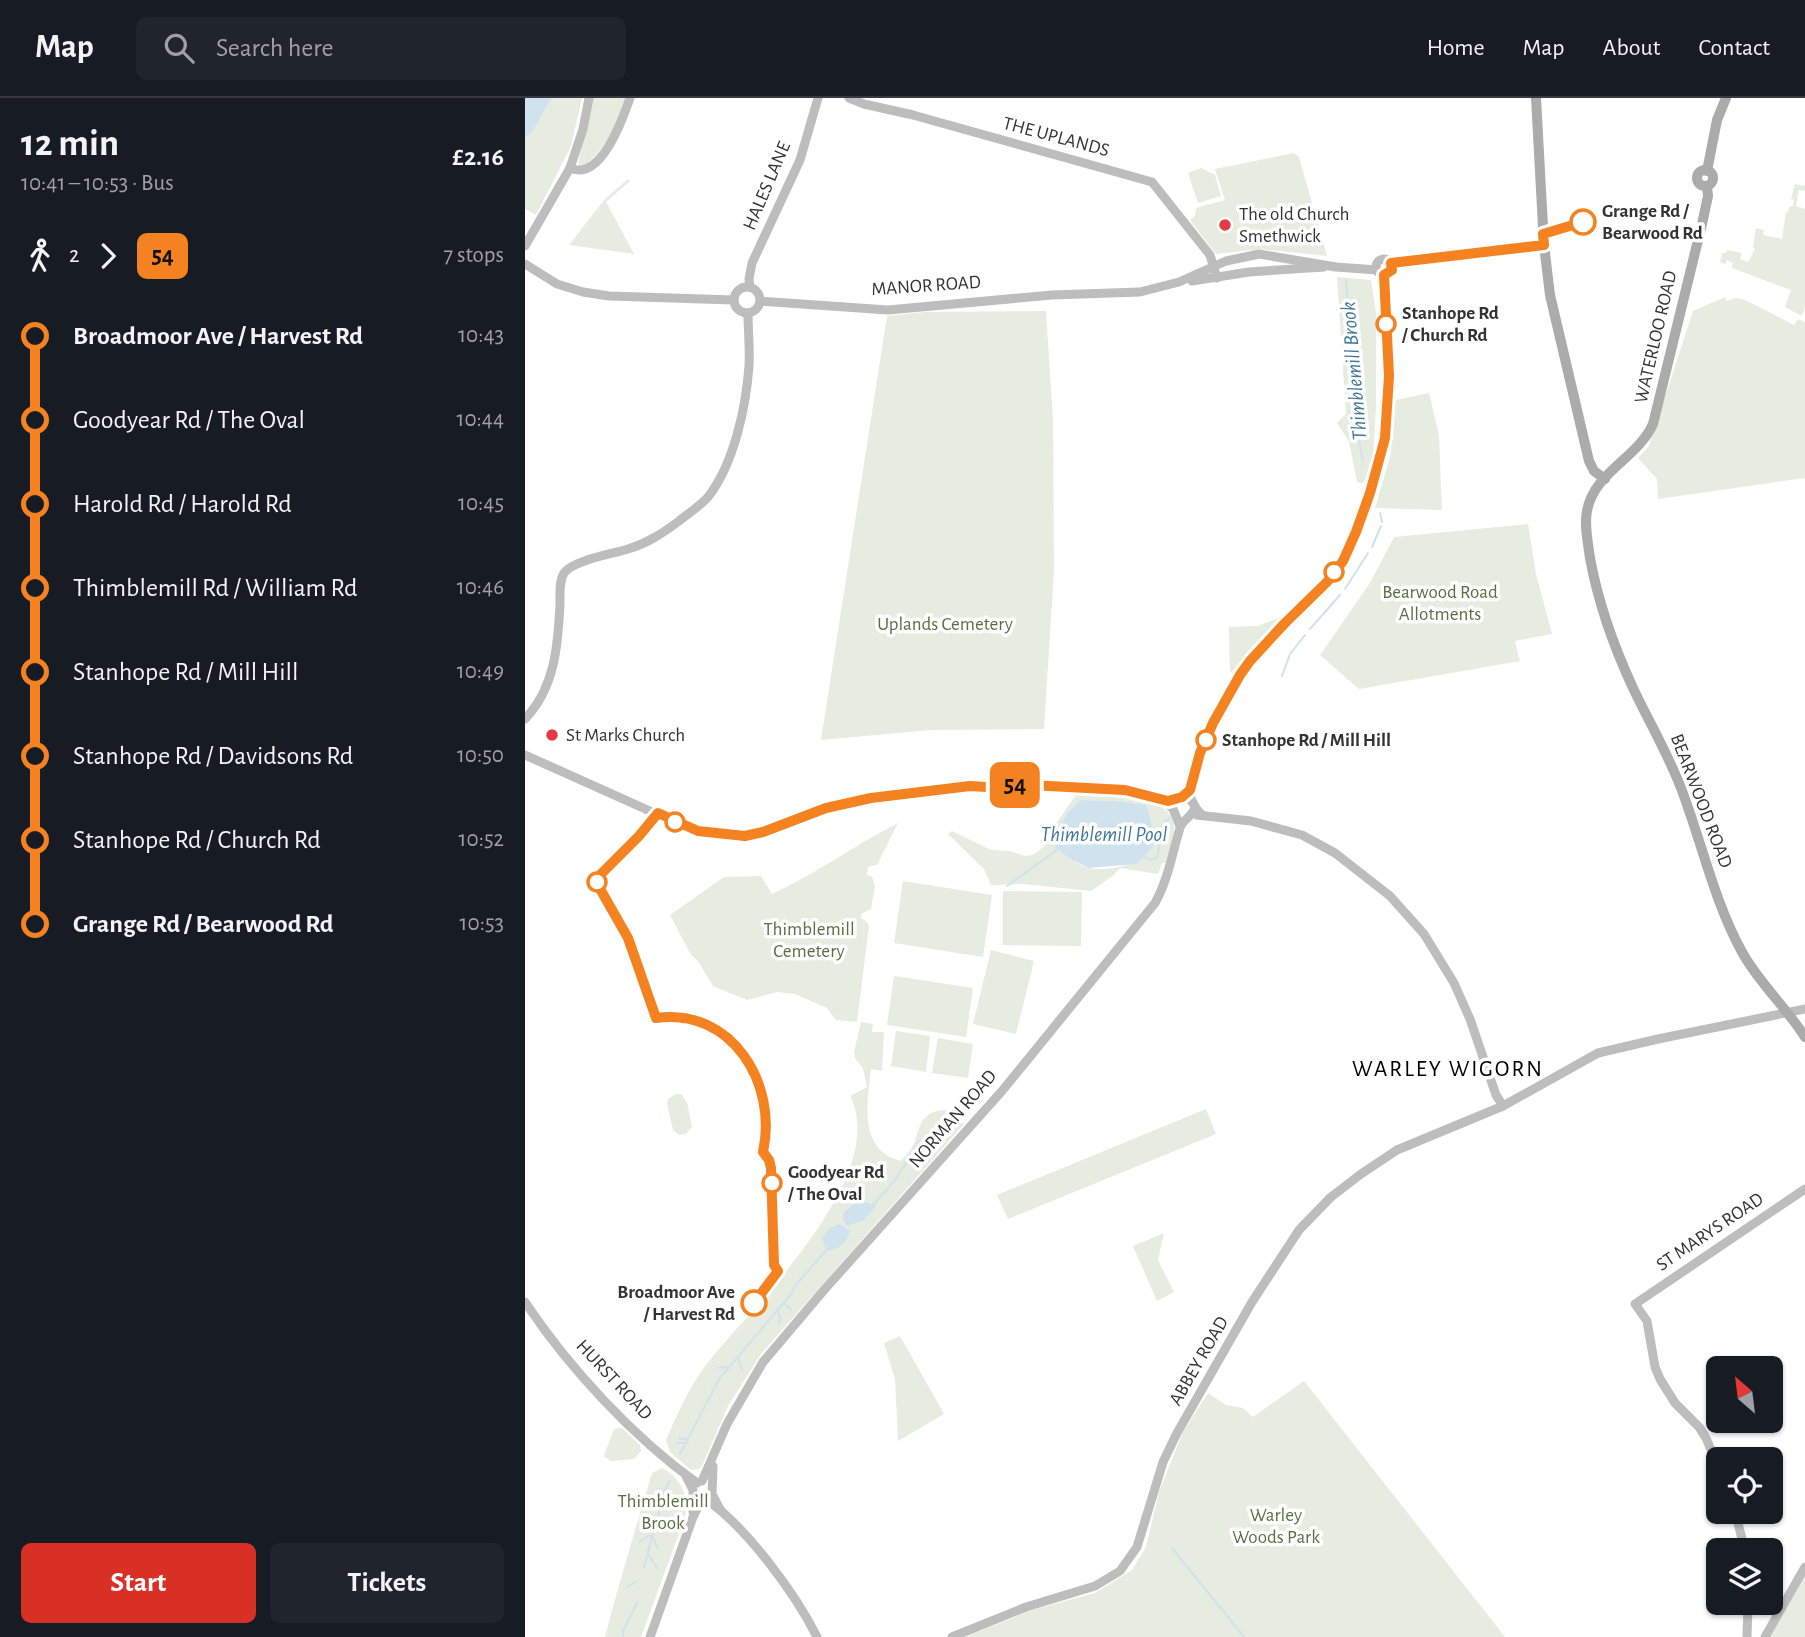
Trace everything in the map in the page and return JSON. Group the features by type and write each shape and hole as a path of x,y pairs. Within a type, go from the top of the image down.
{"main road":[{"path":"1536,98 1544,245 1555,324 1590,465 1605,479"},
{"name":"WATERLOO ROAD","path":"1605,479 1645,439 1653,424 1708,196 1707,187 1700,185 1696,179 1700,172 1707,170 1717,120 1726,98"},
{"name":"BEARWOOD ROAD","path":"1605,479 1587,522 1588,543 1593,571 1613,638 1633,688 1681,788 1723,909 1751,967 1805,1037"}],"street":[{"path":"525,246 571,168 589,98"},
{"path":"571,168 586,169 606,152 621,125 630,98"},
{"name":"HALES LANE","path":"750,287 752,263 800,160 818,98"},
{"name":"THE UPLANDS","path":"849,98 1152,181 1207,252 1215,267"},
{"path":"1182,817 1174,803 1183,795 1213,723 1240,675 1277,630 1327,582 1343,561 1370,493 1385,438 1389,376 1380,261 1387,260 1391,263 1544,245"},
{"path":"1179,282 1226,261 1259,254 1380,272"},
{"path":"525,264 557,284 583,292 609,296 734,300"},
{"path":"1215,267 1217,278"},
{"path":"1179,282 1271,270 1336,267"},
{"name":"MANOR ROAD","path":"760,301 888,310 1052,295 1140,292 1179,282"},
{"path":"750,287 756,290 760,301 755,310 748,313 737,308 734,300 739,290 750,287"},
{"path":"525,719 541,699 551,675 558,642 561,582 565,572 577,564 656,538 693,510 720,480 740,424 749,364 748,313"},
{"path":"525,755 658,813 714,829 743,831 773,828 826,808 871,798 1003,781 1016,785 1125,790 1163,800 1182,817 1202,815 1251,821 1302,835 1335,853 1390,896 1424,934 1464,1003 1496,1095 1503,1106"},
{"path":"1163,800 1183,795"},
{"path":"1183,795 1202,815"},
{"path":"1182,817 1194,804"},
{"name":"NORMAN ROAD","path":"650,1637 727,1424 763,1362 1002,1091 1155,903 1164,887 1182,817"},
{"name":"ABBEY ROAD","path":"952,1637 1026,1607 1095,1586 1120,1571 1137,1547 1164,1462 1177,1433 1252,1303 1299,1230 1331,1197 1397,1150 1503,1106 1579,1062 1604,1051 1805,1009"},
{"name":"ST MARYS ROAD","path":"1710,1447 1699,1427 1675,1403 1660,1379 1655,1367 1647,1321 1635,1304 1805,1189"},
{"name":"HURST ROAD","path":"525,1302 537,1321 611,1405 721,1510 775,1573 817,1637"},
{"path":"1765,1637 1805,1567"},
{"path":"1747,1637 1748,1615"}],"green space":[{"path":"525,98 582,98 571,146 536,215 525,209"},
{"path":"593,98 626,98 609,137 582,168 578,163"},
{"path":"1294,153 1299,157 1327,256 1260,249 1216,254 1190,220 1195,216 1196,208 1225,200 1215,169"},
{"path":"1201,168 1215,175 1221,196 1198,203 1188,173"},
{"path":"628,179 630,181 606,202 634,254 569,245 605,199"},
{"path":"1795,184 1805,186 1805,191 1799,190 1796,206 1805,209 1805,306 1802,316 1785,307 1791,290 1732,268 1733,263 1727,260 1725,264 1720,262 1720,253 1726,253 1727,250 1742,253 1740,259 1748,262 1755,249 1756,228 1764,230 1763,235 1782,239 1786,212 1793,206 1794,200 1791,199"},
{"name":"Thimblemill Brook","path":"1337,277 1371,280 1376,312 1373,459 1363,483 1357,482 1349,441 1337,423 1346,414"},
{"path":"1725,297 1727,301 1736,298 1745,300 1794,325 1798,319 1805,322 1805,478 1658,499 1657,479 1638,458 1649,446 1693,311"},
{"name":"Uplands Cemetery","path":"1046,311 1053,421 1054,570 1044,729 931,730 821,740 887,316 924,312"},
{"path":"1429,393 1439,435 1442,510 1375,508 1390,457 1396,400"},
{"name":"Bearwood Road Allotments","path":"1528,524 1536,574 1552,634 1515,641 1520,661 1359,689 1320,655 1370,583 1394,537"},
{"path":"1281,617 1236,671 1230,672 1229,627 1258,626"},
{"path":"1076,795 1116,796 1148,802 1161,807 1170,815 1174,825 1166,863 1162,863 1158,874 1120,868 1091,891 1023,884 991,885 984,869 948,834 952,831 991,850 1010,851 1025,856 1033,855 1046,845 1050,832","holes":["1082,800 1147,805 1152,827 1147,855 1123,866 1096,869 1080,865 1055,848 1063,821 1076,804"]},
{"name":"Thimblemill Cemetery","path":"898,823 877,865 868,867 867,875 872,877 875,886 871,909 861,914 861,918 869,926 857,1022 836,1020 827,1008 795,994 777,992 747,1000 713,986 698,961 691,955 670,915 724,877 761,876 772,894"},
{"path":"903,881 992,895 983,957 894,943"},
{"path":"1003,891 1082,892 1081,946 1003,945"},
{"path":"991,950 1034,961 1016,1034 973,1024"},
{"path":"894,976 973,988 966,1037 887,1025"},
{"name":"Thimblemill Brook","path":"861,1022 873,1024 872,1032 884,1032 882,1071 871,1069 867,1110 868,1124 878,1147 887,1155 901,1161 913,1146 925,1117 935,1111 950,1110 964,1124 761,1354 728,1406 702,1466 691,1470 670,1452 666,1440 684,1401 706,1365 811,1239 835,1201 851,1164 857,1128 850,1096 867,1087 863,1068 854,1052"},
{"path":"896,1031 930,1036 926,1072 891,1066"},
{"path":"938,1038 973,1044 968,1078 932,1073"},
{"path":"681,1094 687,1102 692,1127 686,1134 679,1135 673,1130 667,1104 668,1099"},
{"path":"1206,1109 1216,1134 1008,1219 997,1195"},
{"path":"1164,1233 1158,1260 1174,1292 1157,1301 1133,1246"},
{"path":"900,1336 944,1414 898,1441 895,1379 884,1343"},
{"name":"Warley Woods Park","path":"1304,1381 1505,1637 965,1637 1032,1610 1095,1593 1132,1570 1146,1547 1159,1492 1183,1432 1208,1393 1226,1405 1243,1408 1253,1417"},
{"path":"622,1428 640,1445 641,1451 634,1459 611,1461 604,1456 614,1429"},
{"name":"Thimblemill Brook","path":"662,1468 679,1482 682,1488 686,1502 685,1517 641,1637 605,1637 652,1473"},
{"path":"1805,1576 1805,1637 1770,1637"}],"water":[{"path":"525,98 551,98 533,131 525,137"},
{"name":"Thimblemill Pool","path":"1082,800 1147,805 1153,831 1153,845 1149,852 1136,864 1089,868 1055,848 1063,821 1071,809"},
{"path":"859,1200 876,1206 864,1220 847,1226 843,1219 844,1212"},
{"path":"840,1224 850,1231 847,1239 839,1247 826,1251 822,1238 830,1228"}],"waterway":[{"name":"Thimblemill Brook","path":"1346,280 1356,425 1363,461"},
{"name":"Thimblemill Brook","path":"1380,513 1382,522"},
{"name":"Thimblemill Brook","path":"1372,547 1381,526"},
{"name":"Thimblemill Brook","path":"1345,589 1368,553"},
{"name":"Thimblemill Brook","path":"1310,629 1340,595"},
{"name":"Thimblemill Brook","path":"1282,676 1290,654 1305,635"},
{"name":"Thimblemill Brook","path":"1144,856 1150,860 1157,858 1161,826 1169,819"},
{"name":"Thimblemill Brook","path":"1007,886 1057,850"},
{"name":"Thimblemill Brook","path":"873,1205 896,1179 920,1140"},
{"name":"Thimblemill Brook","path":"680,1454 719,1379 827,1249"},
{"path":"785,1304 791,1310"},
{"path":"778,1311 779,1323"},
{"path":"738,1357 742,1370"},
{"path":"718,1368 727,1367"},
{"name":"Thimblemill Brook","path":"679,1438 688,1440"},
{"name":"Thimblemill Brook","path":"677,1443 687,1443"},
{"name":"Thimblemill Brook","path":"644,1567 664,1500 662,1495 670,1481"},
{"name":"Thimblemill Brook","path":"655,1505 663,1501"},
{"path":"639,1542 650,1535"},
{"name":"Thimblemill Brook","path":"653,1537 657,1548"},
{"path":"1172,1548 1244,1637"},
{"path":"648,1554 657,1568"},
{"path":"627,1587 635,1582"},
{"name":"Thimblemill Brook","path":"623,1637 623,1631 637,1603"}],"bus line":[{"name":"54","path":"754,1303 778,1271 774,1265 771,1168 763,1152 766,1122 758,1080 735,1045 718,1030 703,1021 686,1017 656,1018 628,938 595,880 658,813 698,831 745,836 763,832 826,808 893,794 970,786 1003,788 1030,785 1125,790 1168,801 1186,795 1213,723 1240,675 1284,624 1327,582 1343,561 1356,532 1385,438 1389,376 1384,275 1392,270 1391,263 1544,245 1543,234 1583,222"}],"place":[{"name":"Grange Rd / Bearwood Rd","path":"1583,222"},
{"name":"The old Church Smethwick","path":"1225,225"},
{"name":"Stanhope Rd / Church Rd","path":"1386,324"},
{"name":"St Marks Church","path":"552,735"},
{"name":"Stanhope Rd / Mill Hill","path":"1206,740"},
{"name":"Goodyear Rd / The Oval","path":"772,1183"},
{"name":"Broadmoor Ave / Harvest Rd","path":"754,1303"}],"district":[{"name":"WARLEY WIGORN","path":"1448,1069"}]}
